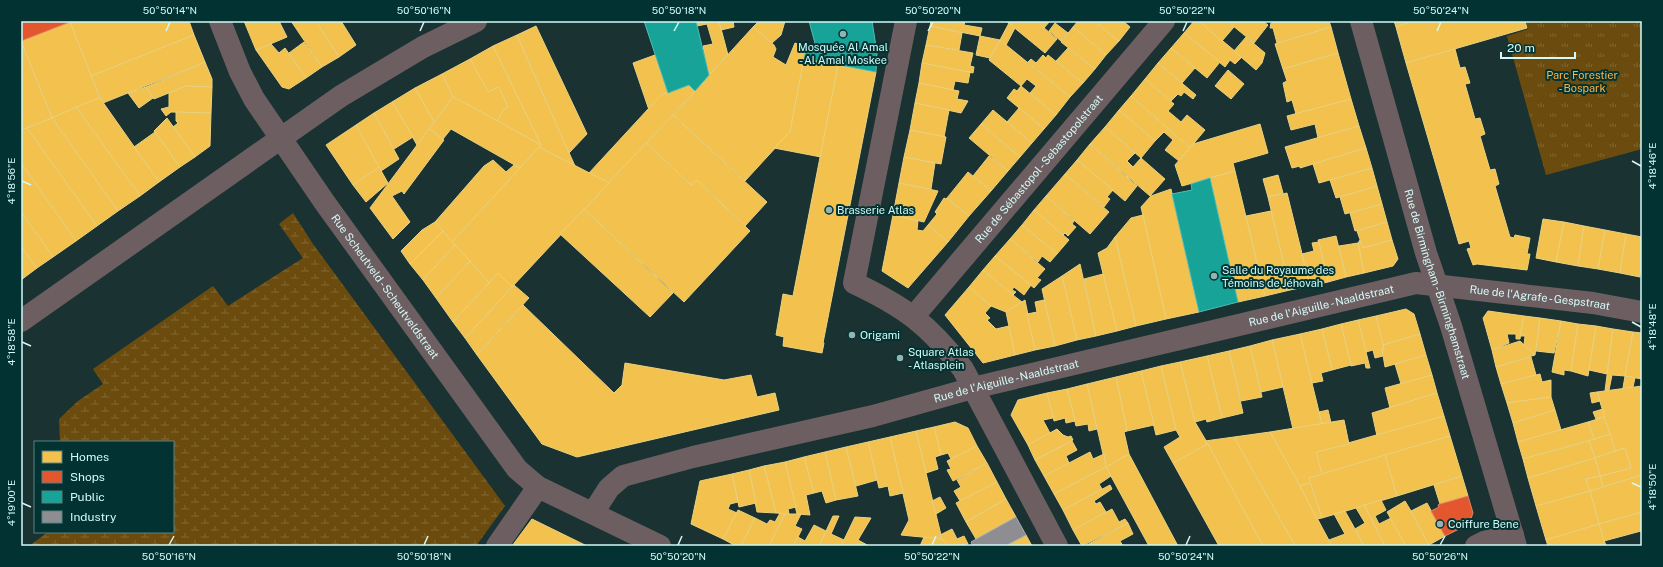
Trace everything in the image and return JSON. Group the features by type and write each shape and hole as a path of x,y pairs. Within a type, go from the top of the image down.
{"street":[{"name":"Rue Scheutveld - Scheutveldstraat","path":"220,21 247,86 281,138 325,203 517,469 538,487 660,546"},
{"path":"21,321 341,96 415,51 476,21"},
{"path":"906,21 854,283 888,299 914,316 949,350 963,369 1057,546"},
{"name":"Rue de Sébastopol - Sebastopolstraat","path":"914,316 1164,21"},
{"name":"Rue de Birmingham - Birminghamstraat","path":"1362,21 1426,253 1451,326 1514,540"},
{"name":"Rue de l'Aiguille - Naaldstraat","path":"593,513 609,488 623,476 693,457 873,416 973,388 1416,283 1437,285"},
{"name":"Rue de l'Agrafe - Gespstraat","path":"1437,285 1592,302 1642,312"},
{"path":"497,546 538,487"},
{"path":"1476,546 1484,542 1514,540"}],"green space":[{"name":"Parc Forestier - Bospark","path":"1526,21 1642,21 1642,149 1546,175 1507,36 1528,29"},
{"path":"293,213 313,244 505,506 476,546 29,546 47,533 174,533 174,441 60,441 59,419 78,401 103,384 93,369 213,286 228,306 303,258 279,224"}],"building: Homes":[{"path":"189,21 194,35 91,76 70,22"},
{"path":"244,21 279,21 287,37 256,50"},
{"path":"291,21 316,21 339,57 322,67"},
{"path":"316,21 341,21 356,45 339,57"},
{"path":"696,21 719,21 728,55 709,75 703,46 713,44 707,24 697,26"},
{"path":"719,21 733,21 734,27 721,30"},
{"path":"759,21 785,21 781,35 772,43 753,27"},
{"path":"931,21 965,21 964,25 982,28 980,36 930,26"},
{"path":"1006,21 1036,21 1057,39 1045,53"},
{"path":"1036,21 1050,21 1044,28"},
{"path":"1078,21 1094,21 1119,41 1106,55 1073,27"},
{"path":"1094,21 1123,21 1130,27 1119,41"},
{"path":"1194,21 1199,21 1242,57 1235,64 1230,60 1225,67 1184,33"},
{"path":"1199,21 1227,21 1234,27 1222,41"},
{"path":"1227,21 1263,21 1268,25 1254,43"},
{"path":"1278,21 1329,21 1331,27 1277,43 1273,28 1270,28 1271,23"},
{"path":"1394,21 1413,21 1396,27"},
{"path":"1413,21 1525,21 1527,28 1406,63 1396,27"},
{"path":"70,22 100,98 52,118 21,41"},
{"path":"1009,23 1015,28 1006,45 1000,40"},
{"path":"1055,23 1068,33 1061,41 1049,31"},
{"path":"536,26 587,134 569,153 517,35"},
{"path":"930,26 962,33 959,50 926,45"},
{"path":"753,27 774,45 776,49 773,57 786,65 795,43 807,47 790,132 745,181 673,115"},
{"path":"1073,27 1106,55 1095,69 1061,42"},
{"path":"1331,27 1338,53 1283,69 1275,44"},
{"path":"1184,33 1220,62 1207,78 1171,48"},
{"path":"194,35 205,62 103,103 91,76"},
{"path":"517,35 575,166 539,147 541,145 493,46"},
{"path":"980,36 1000,40 990,58 976,55"},
{"path":"1246,37 1265,53 1262,63 1256,70 1234,51"},
{"path":"1000,40 1070,97 1056,115 1030,93 1036,86 1027,79 1021,86 989,60"},
{"path":"21,41 52,118 21,130"},
{"path":"304,42 322,67 306,78 289,53"},
{"path":"271,44 279,53 285,48 306,78 289,89 282,87 256,50"},
{"path":"926,45 973,53 970,66 974,67 973,73 922,63"},
{"path":"493,46 541,145 497,121 503,110 508,107 499,87 488,92 470,59"},
{"path":"1068,48 1095,69 1083,83 1056,61"},
{"path":"1171,48 1195,68 1182,83 1158,63"},
{"path":"1455,49 1460,68 1465,67 1470,83 1465,84 1475,119 1480,118 1485,134 1480,136 1490,170 1495,169 1499,184 1495,186 1510,237 1514,238 1515,235 1530,238 1527,254 1530,254 1527,270 1477,264 1473,265 1467,249 1471,248 1469,241 1459,244 1406,63"},
{"path":"1338,53 1351,99 1296,114 1292,100 1287,102 1283,83 1287,81 1283,69"},
{"path":"655,55 668,93 661,95 649,110 633,63"},
{"path":"1043,55 1046,58 1048,55 1083,83 1070,97 1028,62 1031,59 1036,63"},
{"path":"804,58 838,65 821,157 774,148 790,132"},
{"path":"470,59 488,92 499,87 508,107 503,110 497,121 453,97 442,74"},
{"path":"205,62 212,79 212,87 186,86 154,99 146,87"},
{"path":"922,63 970,72 968,83 955,81 953,90 919,83"},
{"path":"1158,63 1196,95 1193,99 1184,92 1181,96 1178,94 1171,101 1145,79"},
{"name":"Brasserie Atlas","path":"838,65 876,72 822,353 783,346 784,337 776,335 783,294 793,296"},
{"path":"1228,70 1244,84 1231,99 1215,86"},
{"path":"442,74 453,97 434,122 415,88"},
{"path":"1145,79 1174,104 1168,111 1181,122 1187,115 1205,130 1190,148 1131,96"},
{"path":"919,83 959,91 957,99 968,101 961,113 915,103"},
{"path":"689,85 695,91 609,183 589,173 661,95"},
{"path":"186,86 212,87 211,113 171,112 166,116 161,109 169,107 169,93"},
{"path":"1021,86 1056,115 1044,129 1007,98 1014,89 1017,91"},
{"path":"146,87 153,98 139,108 128,93"},
{"path":"415,88 434,122 417,145 392,102"},
{"path":"1131,96 1190,148 1179,161 1165,150 1173,140 1164,132 1155,141 1119,110"},
{"path":"453,97 541,145 520,168 451,129 443,139 429,129"},
{"path":"100,98 159,182 140,196 76,107"},
{"path":"1351,99 1359,126 1318,138 1315,124 1291,130 1287,116"},
{"path":"392,102 413,137 394,149 374,113"},
{"path":"915,103 949,110 944,137 910,130"},
{"path":"76,107 140,196 118,211 52,118"},
{"path":"1019,108 1044,129 1032,143 1007,122"},
{"path":"993,110 1032,143 1020,157 981,124"},
{"path":"1119,110 1155,141 1141,158 1105,127"},
{"path":"176,112 211,113 210,146 195,157 173,127 178,123 176,121"},
{"path":"374,113 399,159 381,171 356,125"},
{"path":"673,115 767,202 745,226 697,180 691,185 646,143"},
{"path":"52,118 118,211 97,226 27,128"},
{"path":"167,118 195,157 180,167 154,131"},
{"path":"981,124 1020,157 1008,171 969,138"},
{"path":"1260,124 1268,153 1233,163 1235,171 1182,186 1175,165 1193,144"},
{"path":"356,125 379,167 353,185 326,145"},
{"path":"1359,126 1366,148 1300,168 1300,166 1292,168 1285,147"},
{"path":"1105,127 1135,153 1127,161 1133,167 1141,158 1165,179 1150,196 1090,144"},
{"path":"27,128 97,226 76,241 21,163 21,130"},
{"path":"429,129 444,140 404,194 402,191 392,196 410,222 393,239 370,208"},
{"path":"910,130 946,137 941,164 904,157"},
{"path":"155,132 180,167 159,182 134,147"},
{"path":"646,143 691,185 697,180 750,231 684,302 584,209"},
{"path":"1090,144 1137,186 1125,201 1077,160"},
{"path":"539,147 609,183 512,287 498,273 489,283 452,242"},
{"path":"1366,148 1372,168 1319,183 1313,164"},
{"path":"989,156 1008,171 991,191 973,176"},
{"path":"904,157 935,163 931,189 899,183"},
{"path":"493,160 506,172 514,165 520,168 452,242 435,222 484,166"},
{"path":"1077,160 1113,190 1107,197 1110,199 1104,207 1065,174"},
{"path":"21,163 76,241 53,257 21,212"},
{"path":"379,167 388,183 366,202 353,185"},
{"path":"1372,168 1377,186 1336,198 1330,180"},
{"path":"1235,171 1265,296 1238,302 1210,178"},
{"path":"968,172 991,191 969,216 947,198"},
{"path":"1065,174 1109,212 1090,234 1046,196"},
{"path":"1278,175 1283,193 1268,197 1263,179"},
{"path":"899,183 938,191 924,222 893,215"},
{"path":"1377,186 1382,204 1345,214 1340,197"},
{"path":"1171,189 1199,312 1166,319 1141,207 1151,196"},
{"path":"1287,193 1310,286 1290,290 1268,197"},
{"path":"1046,196 1074,221 1072,224 1076,227 1068,236 1065,233 1063,235 1034,210"},
{"path":"944,198 947,198 969,216 948,242 928,225 937,214 935,212"},
{"path":"1382,204 1387,222 1355,231 1350,213"},
{"path":"584,209 673,293 650,317 560,234"},
{"path":"1034,210 1069,240 1057,254 1022,225"},
{"path":"1271,211 1290,290 1265,296 1246,216"},
{"path":"21,212 53,257 37,268 21,247"},
{"path":"893,215 918,221 917,230 923,231 928,225 948,242 908,288 882,271"},
{"path":"1143,215 1166,319 1136,326 1115,237 1131,218"},
{"path":"1543,219 1564,222 1556,262 1536,258"},
{"path":"435,222 443,231 410,264 401,251 422,230"},
{"path":"1387,222 1392,240 1363,248 1357,231"},
{"path":"1564,222 1584,226 1578,266 1556,262"},
{"path":"1022,225 1057,254 1050,262 1042,256 1038,262 1010,239"},
{"path":"1584,226 1605,230 1598,269 1578,266"},
{"path":"1605,230 1626,234 1620,273 1598,269"},
{"path":"443,231 455,245 423,280 410,264"},
{"path":"1626,234 1642,237 1640,277 1620,273"},
{"path":"1336,236 1346,277 1328,282 1318,240"},
{"path":"1115,237 1136,326 1117,331 1098,253 1107,248"},
{"path":"1010,239 1045,269 1037,278 1041,280 1034,288 995,256"},
{"path":"1360,240 1363,248 1392,240 1398,259 1393,266 1364,273 1358,243"},
{"path":"1319,242 1328,282 1310,286 1302,254 1314,251 1312,243"},
{"path":"1358,243 1364,273 1346,277 1339,246"},
{"path":"455,245 470,261 436,298 423,280"},
{"path":"21,247 37,268 21,280"},
{"path":"995,256 1031,285 1024,295 1014,287 1012,290 1016,292 1013,295 983,270"},
{"path":"470,261 489,283 453,322 436,298"},
{"path":"1080,264 1096,336 1077,340 1062,276"},
{"path":"983,270 1022,302 1006,312 991,306 969,287"},
{"path":"498,273 512,287 465,338 453,322"},
{"path":"1103,274 1117,331 1096,336 1084,279"},
{"path":"1062,276 1077,340 1055,346 1042,289"},
{"path":"514,285 529,298 477,355 465,338"},
{"path":"969,287 991,306 985,313 990,318 987,320 996,329 1009,326 1015,355 983,363 945,315"},
{"path":"1025,300 1035,350 1015,355 1006,312"},
{"path":"1044,300 1055,346 1035,350 1027,314 1037,312 1035,302"},
{"path":"523,305 614,393 622,385 625,363 724,380 751,375 757,397 775,393 779,410 577,457 542,444 477,355"},
{"path":"1406,309 1414,314 1420,334 1383,345 1376,316"},
{"path":"1488,311 1524,316 1520,339 1516,339 1516,334 1507,334 1509,343 1492,350 1483,318"},
{"path":"1376,316 1384,349 1382,349 1383,356 1375,358 1373,350 1366,352 1358,320"},
{"path":"1524,316 1540,318 1535,355 1524,345 1525,336 1520,336"},
{"path":"1540,318 1561,321 1554,353 1536,351"},
{"path":"1358,320 1370,368 1366,368 1365,363 1351,366 1341,324"},
{"path":"1561,321 1578,324 1571,371 1564,370 1564,375 1552,372"},
{"path":"1341,324 1351,365 1332,370 1322,329"},
{"path":"1578,324 1596,326 1588,376 1571,371"},
{"path":"1596,326 1613,329 1607,374 1589,370"},
{"path":"1322,329 1332,370 1321,373 1323,381 1312,383 1300,334"},
{"path":"1613,329 1633,332 1625,376 1612,375 1609,390 1605,391"},
{"path":"1633,332 1642,333 1642,379 1625,376"},
{"path":"1300,334 1322,424 1293,429 1272,340"},
{"path":"1420,334 1426,355 1385,367 1382,349 1384,349 1383,345"},
{"path":"1272,340 1283,387 1261,392 1250,346"},
{"path":"1520,341 1535,355 1496,367 1492,350"},
{"path":"1250,346 1262,397 1241,401 1229,351"},
{"path":"1229,351 1243,413 1222,418 1207,356"},
{"path":"1426,355 1432,375 1401,384 1395,364"},
{"path":"1207,356 1222,418 1207,422 1206,419 1195,422 1180,362"},
{"path":"1531,357 1536,375 1501,384 1496,367"},
{"path":"1180,362 1195,422 1208,444 1173,463 1164,447 1180,437 1176,430 1161,366"},
{"path":"1161,366 1176,430 1156,435 1141,371"},
{"path":"1141,371 1154,425 1127,431 1116,377"},
{"path":"1540,374 1542,382 1551,380 1551,397 1507,403 1501,384"},
{"path":"1432,375 1437,393 1390,408 1385,388"},
{"path":"1625,376 1635,378 1633,387 1623,388"},
{"path":"1116,377 1127,431 1124,432 1129,454 1106,467 1087,384"},
{"path":"1087,384 1097,429 1089,431 1088,424 1076,426 1067,389"},
{"path":"1642,386 1642,475 1603,487 1600,476 1631,468 1625,448 1615,451 1597,392"},
{"path":"1067,389 1075,421 1066,423 1065,418 1054,421 1047,393"},
{"path":"1597,392 1600,401 1592,403 1590,393"},
{"path":"1047,393 1053,418 1043,420 1050,433 1028,445 1011,415 1018,400"},
{"path":"1437,393 1444,416 1377,436 1372,413"},
{"path":"1551,397 1555,410 1513,423 1507,403"},
{"path":"1603,409 1604,417 1596,419 1593,412"},
{"path":"1328,410 1331,423 1322,424 1319,412"},
{"path":"1555,410 1561,430 1518,442 1513,423"},
{"path":"1444,416 1450,436 1322,474 1316,452"},
{"path":"1604,417 1610,434 1594,439 1588,422"},
{"path":"1344,420 1349,444 1316,452 1322,474 1309,478 1310,483 1300,486 1270,432"},
{"path":"955,422 968,428 977,446 951,459 948,453 941,455 934,427"},
{"path":"1588,422 1594,439 1523,459 1518,442"},
{"path":"934,427 941,455 935,457 938,469 926,473 916,431"},
{"path":"1057,429 1063,435 1068,437 1071,436 1073,440 1035,460 1028,445"},
{"path":"916,431 942,539 901,535 909,520 890,437"},
{"path":"1270,432 1332,546 1295,546 1234,437"},
{"path":"1610,434 1615,451 1595,458 1589,441"},
{"path":"1450,436 1462,476 1397,496 1385,455"},
{"path":"890,437 903,493 890,496 888,486 879,488 868,442"},
{"path":"1234,437 1295,546 1263,546 1205,441"},
{"path":"1072,441 1077,450 1066,456 1069,463 1044,476 1035,460"},
{"path":"1589,441 1595,458 1528,478 1523,459"},
{"path":"868,442 877,480 856,486 846,447"},
{"path":"1208,444 1263,546 1219,546 1173,463"},
{"path":"977,446 987,463 953,481 947,470 951,469 947,461"},
{"path":"846,447 858,496 836,500 825,452"},
{"path":"1625,448 1631,468 1600,476 1595,458"},
{"path":"825,452 836,500 826,503 822,491 814,493 804,457"},
{"path":"1090,452 1093,459 1104,454 1106,467 1054,494 1044,476"},
{"path":"1129,454 1178,546 1149,546 1106,467"},
{"path":"1385,455 1397,496 1322,518 1309,478"},
{"path":"804,457 814,493 806,495 810,515 797,514 785,462"},
{"path":"1595,458 1600,476 1586,479 1590,491 1536,506 1528,478"},
{"path":"785,462 796,507 788,509 789,514 776,513 764,466"},
{"path":"987,463 997,482 960,501 954,491 961,487 957,480"},
{"path":"764,466 776,513 757,512 749,470"},
{"path":"1106,467 1111,476 1099,484 1102,489 1063,510 1054,494"},
{"path":"749,470 756,503 739,507 732,474"},
{"path":"732,474 738,502 730,504 728,509 737,513 723,539 691,524 700,481"},
{"path":"1642,475 1642,512 1599,524 1590,491"},
{"path":"1462,476 1468,496 1440,504 1434,485"},
{"path":"1600,476 1603,487 1590,491 1586,479"},
{"path":"997,482 1006,499 966,522 956,503"},
{"path":"1310,483 1322,518 1317,519 1300,486"},
{"path":"1110,485 1112,489 1094,501 1096,504 1100,502 1106,512 1073,530 1063,510"},
{"path":"1590,491 1599,524 1546,540 1536,506"},
{"path":"940,497 946,508 936,514 932,501"},
{"path":"1006,499 1016,517 976,539 966,522"},
{"path":"1381,500 1386,510 1375,516 1379,524 1391,518 1406,546 1385,546 1364,505"},
{"path":"1405,501 1429,545 1406,546 1387,512"},
{"path":"1427,503 1445,536 1429,545 1411,511"},
{"path":"1364,505 1385,546 1364,546 1355,529 1365,523 1356,508"},
{"path":"1112,509 1119,522 1125,519 1128,523 1082,546 1073,530"},
{"path":"738,510 755,518 741,546 736,546 723,539"},
{"path":"1345,511 1364,546 1332,546 1329,540 1345,534 1334,514"},
{"path":"1642,512 1642,533 1641,531 1604,541 1599,524"},
{"path":"780,513 785,514 769,546 741,546 755,518 767,524 770,520 775,522"},
{"path":"785,514 801,514 795,526 802,529 798,537 793,546 769,546"},
{"path":"833,516 839,516 831,534 844,540 841,546 819,546"},
{"path":"855,517 871,518 858,540 869,546 841,546"},
{"path":"532,519 587,546 512,546"},
{"path":"1128,523 1133,534 1120,541 1123,546 1085,546"},
{"path":"1599,524 1606,546 1548,546 1546,540"},
{"path":"814,525 826,531 819,546 793,546 798,537 805,541"},
{"path":"952,529 957,539 964,536 968,544 949,546 940,535"},
{"path":"1026,535 1032,546 1005,546"},
{"path":"924,537 942,539 949,546 920,546"}],"building: Shops":[{"path":"21,21 70,21 70,22 21,41"},
{"path":"1468,496 1473,513 1469,524 1445,536 1431,511 1439,507 1438,505 1440,504"}],"building: Public":[{"path":"644,21 696,21 709,75 695,91 689,85 668,93"},
{"name":"Mosquée Al Amal - Al Amal Moskee","path":"809,21 872,21 877,53 876,72 804,58 807,47 816,47"},
{"path":"1210,178 1238,302 1199,312 1172,194 1192,190 1191,184"}],"building: Industry":[{"path":"1016,517 1026,535 1005,546 973,546 971,542"}],"place":[{"name":"Mosquée Al Amal - Al Amal Moskee","path":"843,34"},
{"name":"Brasserie Atlas","path":"829,210"},
{"name":"Salle du Royaume des Témoins de Jéhovah","path":"1214,276"},
{"name":"Origami","path":"852,335"},
{"name":"Square Atlas - Atlasplein","path":"900,358"},
{"name":"Coiffure Bene","path":"1440,524"}]}
